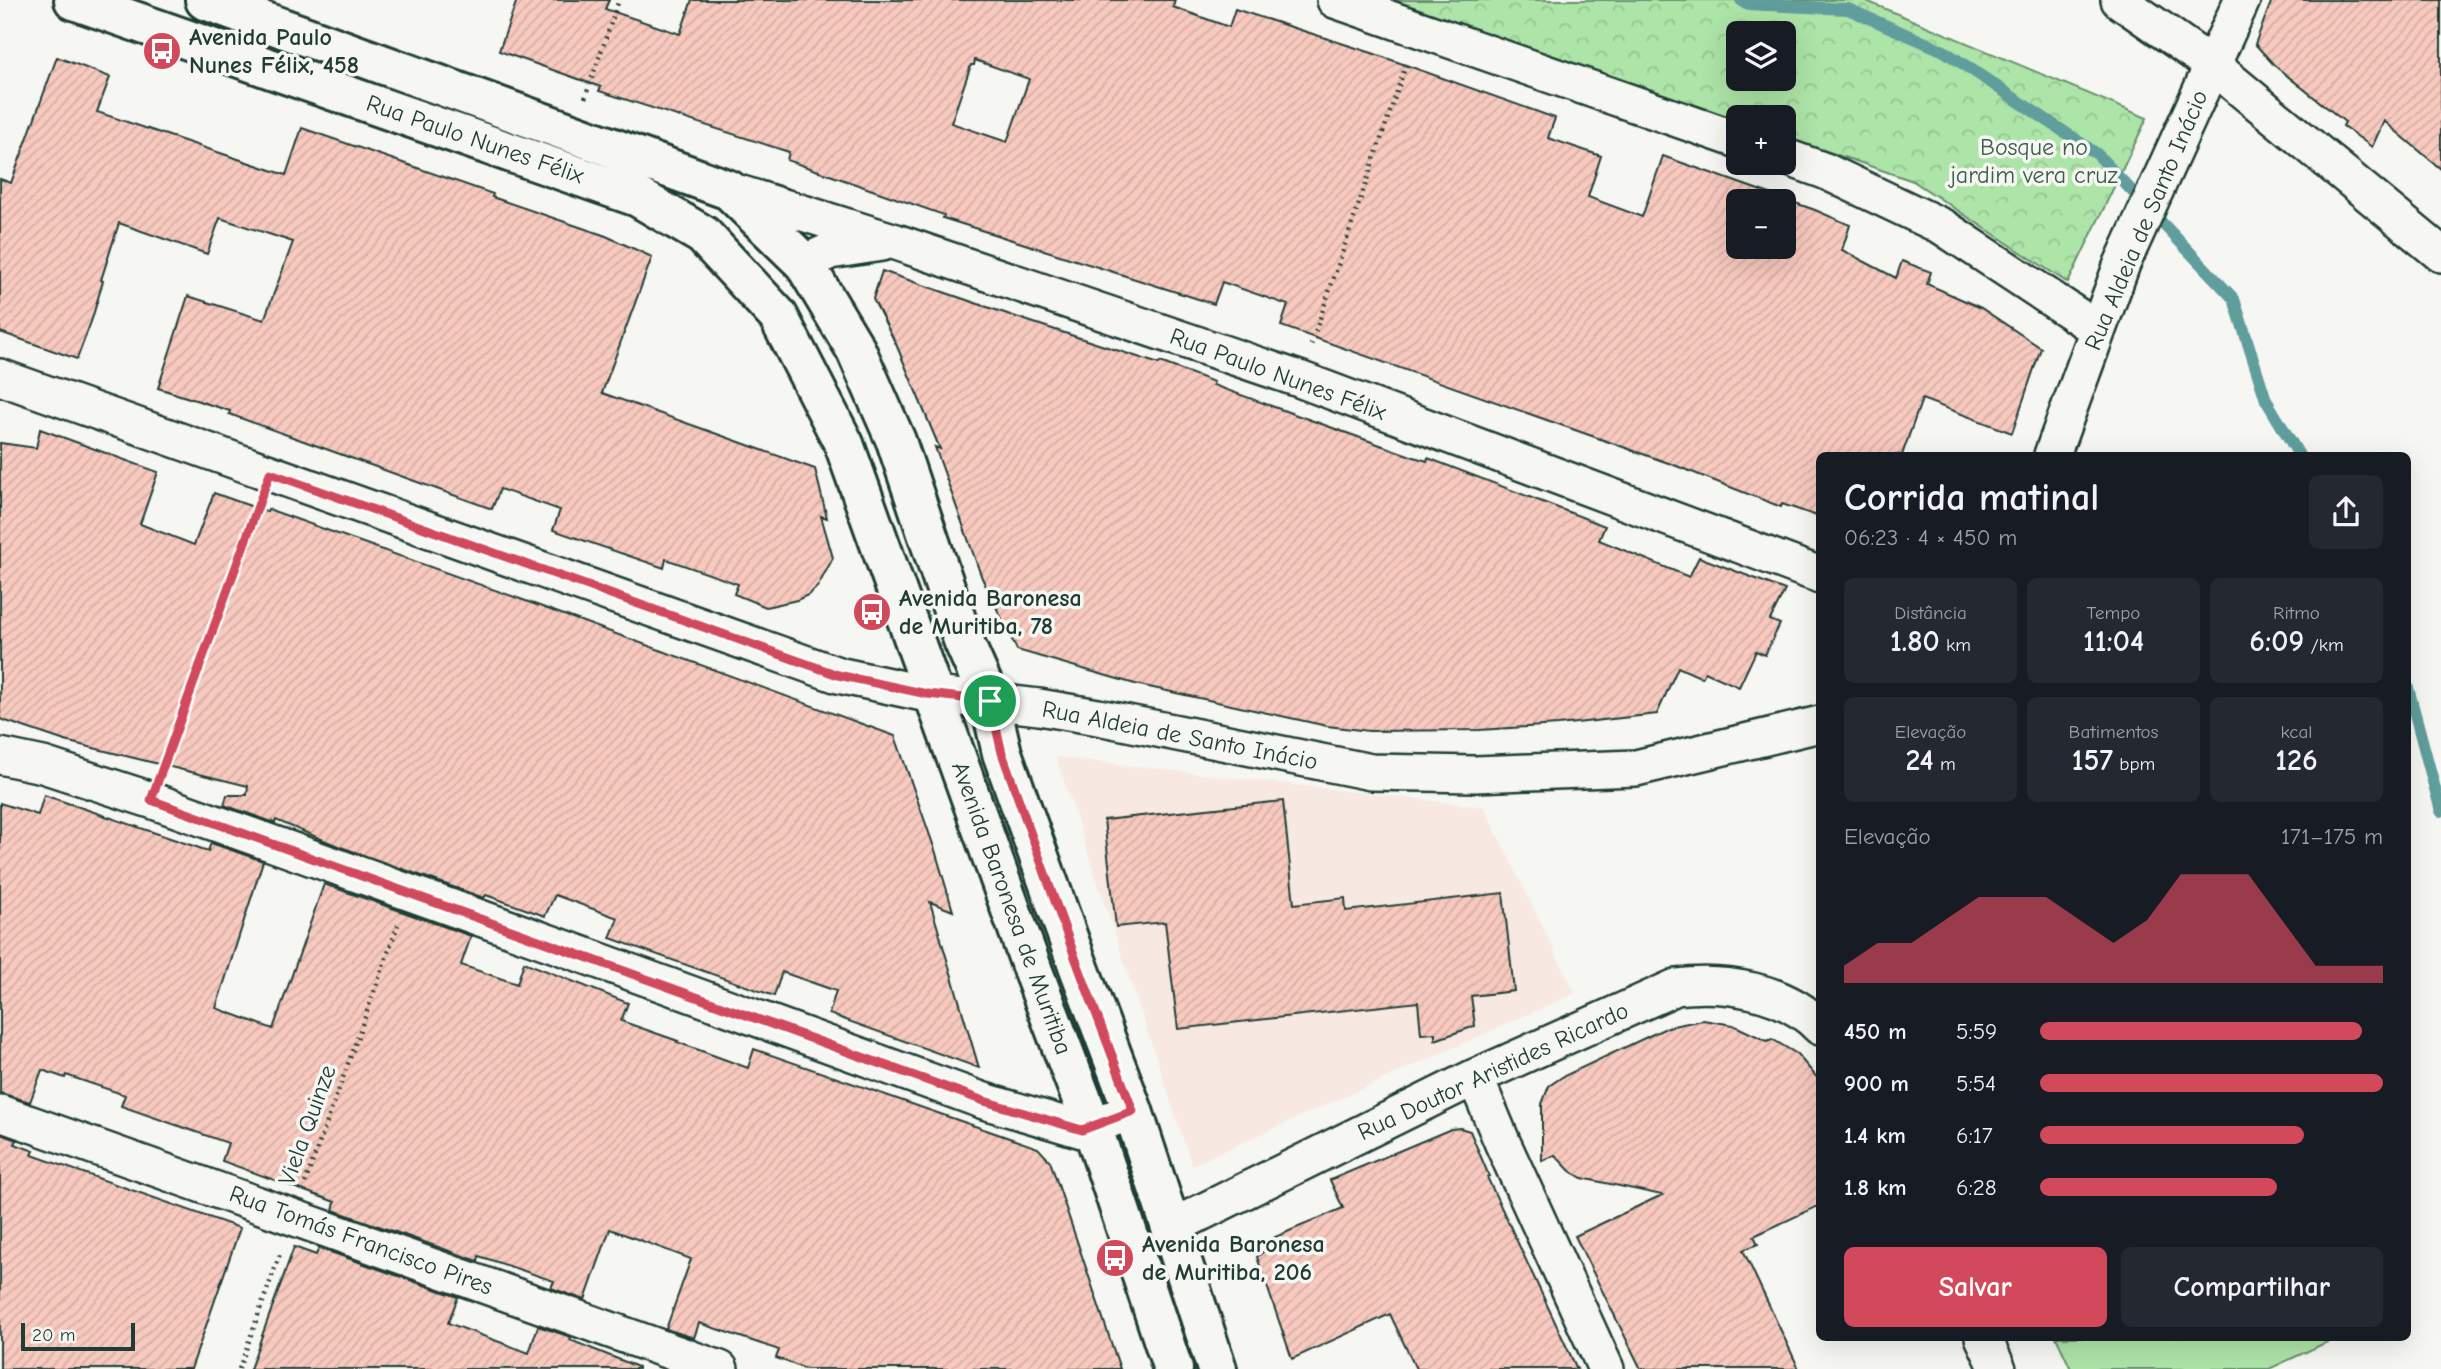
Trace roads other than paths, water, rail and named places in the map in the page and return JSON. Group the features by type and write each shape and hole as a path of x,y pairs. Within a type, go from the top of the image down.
{"main road":[{"name":"Rua Paulo Nunes Félix","path":"74,0 638,197"},
{"name":"Rua Paulo Nunes Félix","path":"205,0 651,161"},
{"name":"Avenida Baronesa de Muritiba","path":"651,161 729,190 804,263 856,350 896,441 962,639 990,701 1002,753 1133,1111 1217,1369"},
{"name":"Avenida Baronesa de Muritiba","path":"638,197 703,235 778,316 844,444 1034,974 1092,1126 1172,1369"}],"street":[{"path":"1335,0 1726,136"},
{"path":"2119,0 2212,65 2441,254"},
{"name":"Rua Aldeia de Santo Inácio","path":"2053,452 2122,264 2242,0"},
{"path":"1796,161 1825,171 1943,227 2097,329"},
{"name":"Rua Paulo Nunes Félix","path":"729,190 895,242 1299,379 1816,573"},
{"path":"804,263 830,251 895,242"},
{"name":"Rua Aldeia de Santo Inácio","path":"0,377 838,675 934,695 1098,717 1371,772 1475,774 1636,768 1816,725"},
{"path":"0,755 43,765 151,800 984,1101 1082,1130 1133,1111"},
{"name":"Rua Doutor Aristides Ricardo","path":"1172,1227 1475,1077 1676,987 1702,984 1742,989 1777,998 1816,1023"},
{"path":"1475,1077 1606,1369"},
{"name":"Rua Tomás Francisco Pires","path":"0,1113 720,1369"},
{"path":"1985,1341 1998,1369"}],"waterway":[{"path":"1741,0 1746,4 1848,9 1944,51 2097,154 2234,299 2266,400 2297,452"},
{"path":"2411,699 2441,811"}],"place":[{"name":"Avenida Paulo Nunes Félix, 458","path":"162,51"},
{"name":"Avenida Baronesa de Muritiba, 78","path":"872,612"},
{"name":"Avenida Baronesa de Muritiba, 206","path":"1115,1258"}],"park label":[{"name":"Bosque no jardim vera cruz","path":"2034,161"}]}
